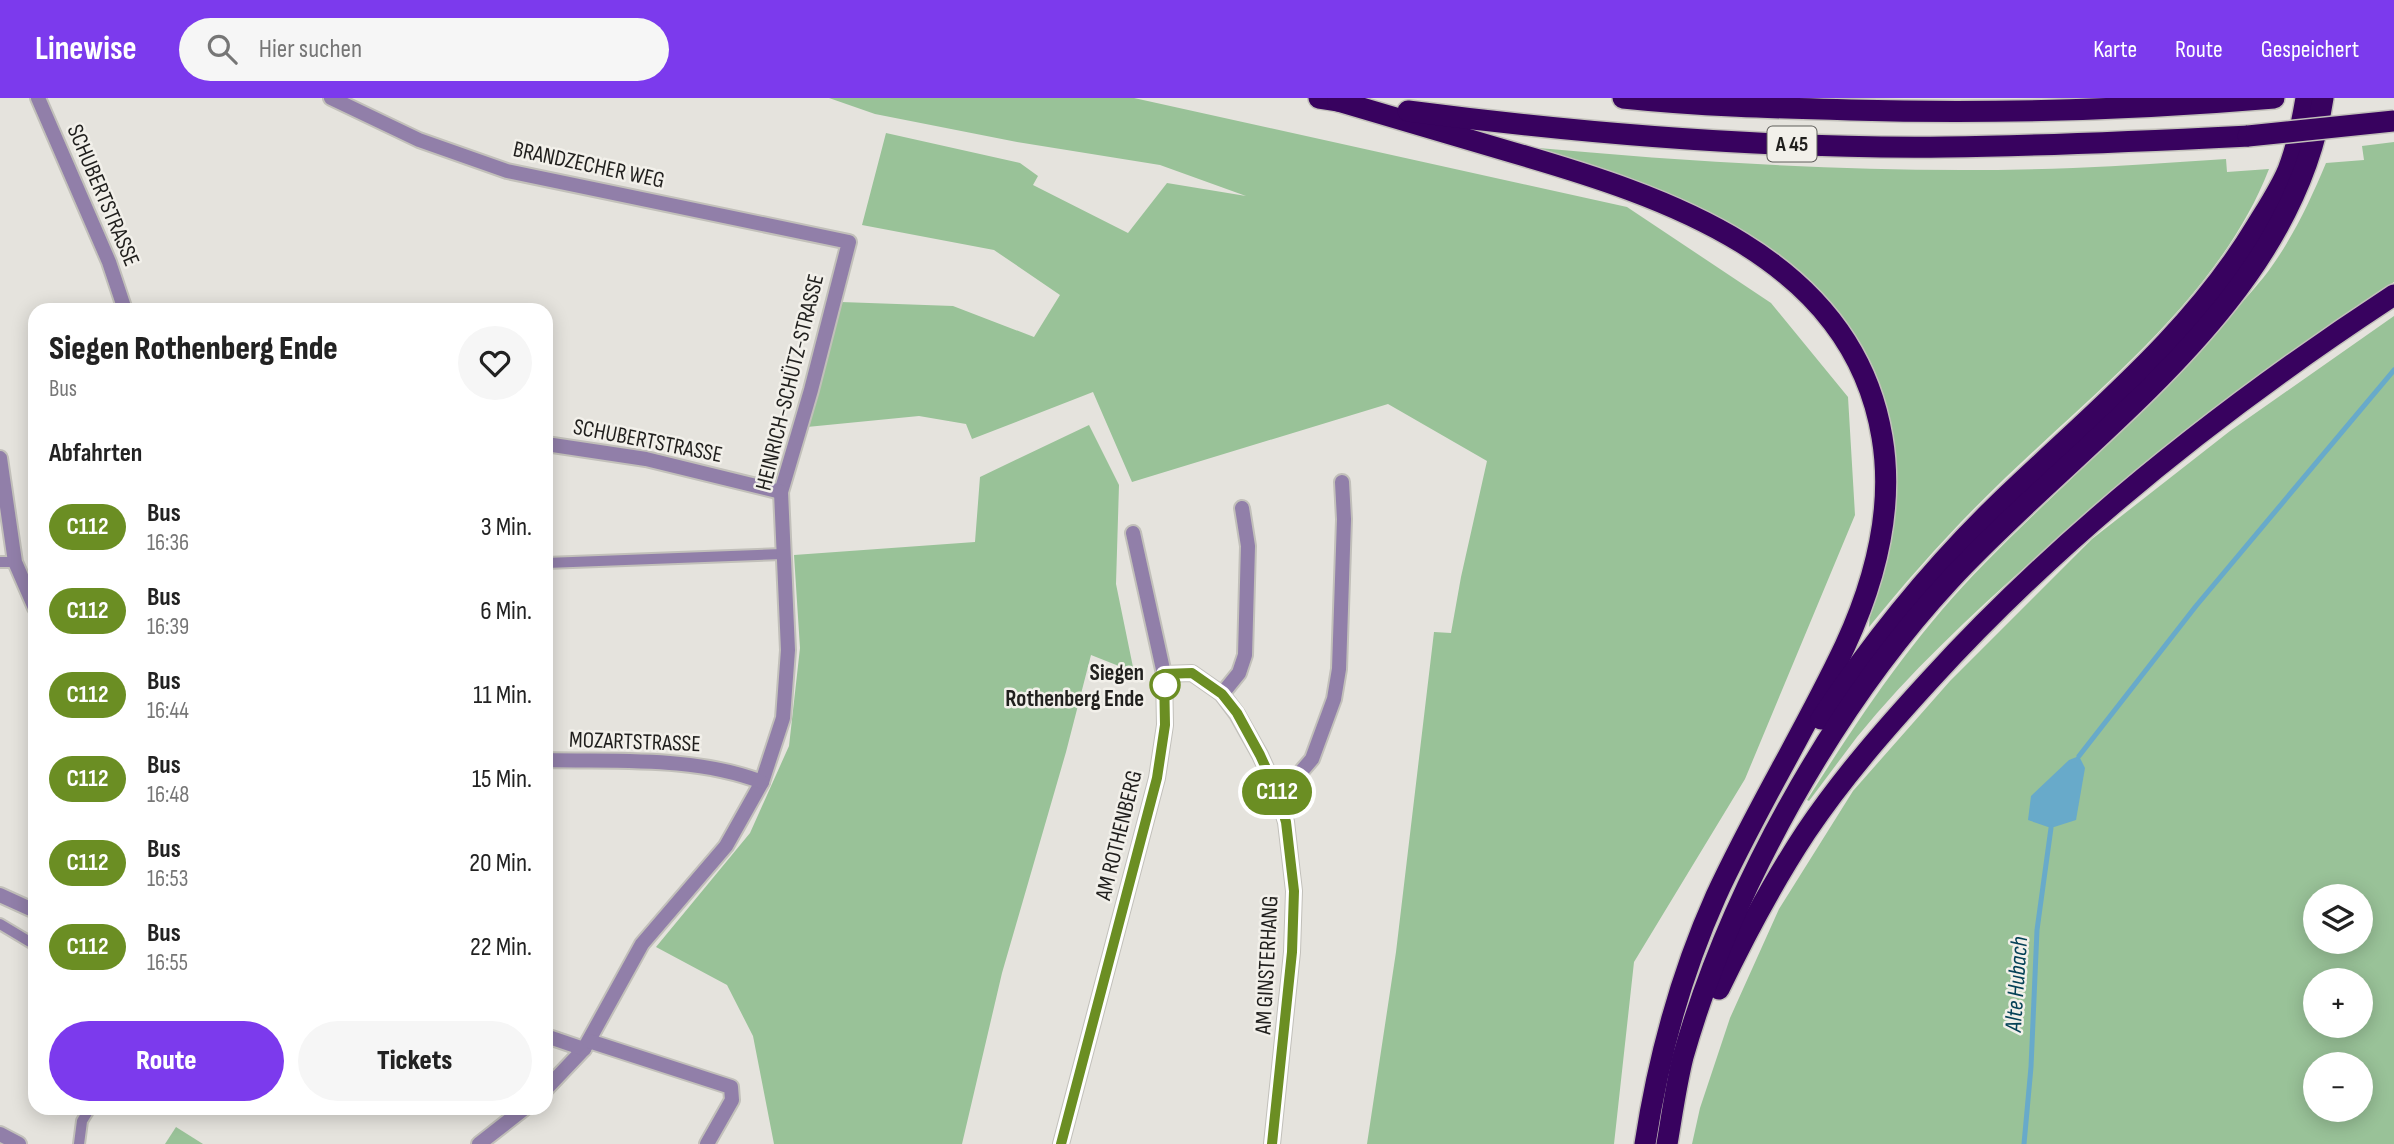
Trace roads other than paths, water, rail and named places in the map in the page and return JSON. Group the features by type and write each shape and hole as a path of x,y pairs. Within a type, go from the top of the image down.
{"highway":[{"name":"A 45","path":"1623,98 1779,108 1924,112 2069,110 2266,99"},
{"path":"2163,98 2214,103"},
{"path":"1763,805 1852,673 1934,570 1999,503 2158,351 2217,284 2244,248 2288,170 2300,133 2306,98"},
{"path":"1667,1144 1683,1059 1703,996 1728,932 1765,853 1805,779 1859,695 1897,643 1949,581 2011,517 2141,395 2228,302 2286,214 2305,169 2323,98"},
{"name":"A 45","path":"1329,100 1489,121 1627,135 1792,144 1944,147 2068,145 2248,136 2394,121"},
{"path":"1329,100 1604,179 1688,213 1722,230 1779,268 1805,291 1846,338 1873,394 1882,432 1886,482 1880,541 1868,587 1845,645 1716,898 1691,958 1665,1045 1645,1144"},
{"path":"1667,1144 1685,1080 1718,990 1744,939 1774,882 1807,831 1873,743 1964,643 2090,524 2176,452 2266,383 2394,295"}],"street":[{"name":"SCHUBERTSTRASSE","path":"38,98 109,262 123,303"},
{"name":"BRANDZECHER WEG","path":"331,98 419,140 507,171 849,242"},
{"name":"HEINRICH-SCHÜTZ-STRASSE","path":"553,1081 586,1045 642,944 726,846 762,782 783,718 788,650 781,492 811,390 849,242"},
{"name":"SCHUBERTSTRASSE","path":"553,445 646,459 781,492"},
{"path":"0,457 15,562 28,592"},
{"path":"1276,790 1294,780 1312,759 1334,699 1339,669 1344,519 1342,482"},
{"path":"1222,694 1239,673 1245,655 1248,545 1242,508"},
{"name":"AM ROTHENBERG","path":"1061,1144 1157,778 1165,725 1164,674 1133,533"},
{"name":"AM GINSTERHANG","path":"1164,674 1192,673 1222,694 1254,744 1276,790 1286,822 1294,891 1290,976 1272,1144"},
{"name":"MOZARTSTRASSE","path":"553,760 691,763 737,772 762,782"},
{"path":"0,895 28,908"},
{"path":"553,1038 731,1087 732,1100 707,1144"},
{"path":"480,1144 516,1115"},
{"path":"0,1134 19,1144"}],"lane":[{"path":"553,563 782,554"},
{"path":"0,562 15,562"},
{"path":"0,924 28,941"},
{"path":"79,1144 82,1121 86,1115"}],"water":[{"path":"2079,756 2085,768 2076,820 2051,828 2028,820 2031,796 2069,760"}],"waterway":[{"path":"2079,756 2196,606 2394,370"},
{"name":"Alte Hubach","path":"2024,1144 2031,1067 2037,930 2051,828"}],"place":[{"name":"Siegen Rothenberg Ende","path":"1165,685"}]}
